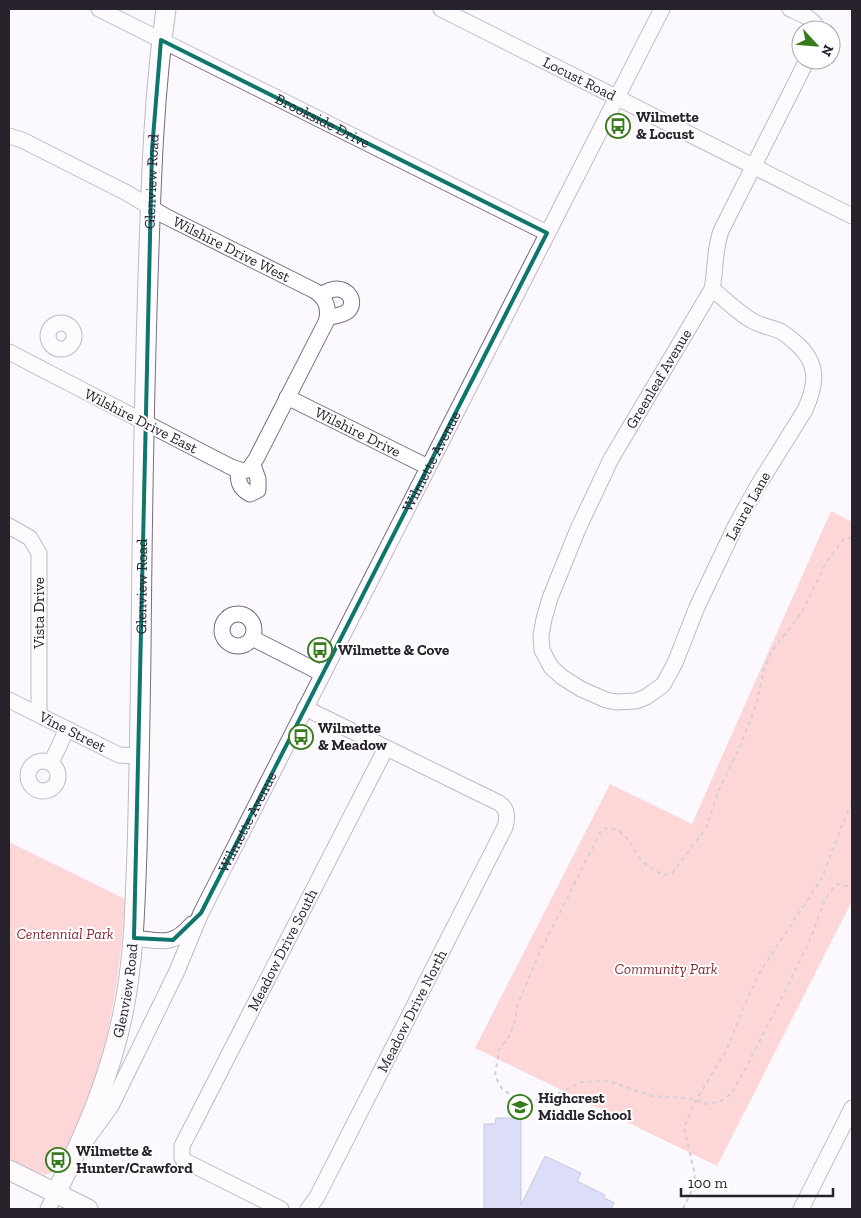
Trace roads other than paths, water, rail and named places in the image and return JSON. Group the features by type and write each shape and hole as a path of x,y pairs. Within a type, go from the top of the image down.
{"main road":[{"name":"Glenview Road","path":"75,1156 102,1091 114,1051 124,1012 134,938 140,756 144,423 150,208 154,105 166,9"},
{"name":"Wilmette Avenue","path":"52,1201 75,1156"},
{"path":"9,1170 52,1201 88,1209"}],"street":[{"name":"Brookside Drive","path":"99,9 548,234"},
{"name":"Locust Road","path":"441,9 852,216"},
{"name":"Wilmette Avenue","path":"75,1156 111,1106 177,971 201,913 662,9"},
{"path":"790,9 811,20"},
{"name":"Greenleaf Avenue","path":"581,689 562,677 551,667 542,650 541,636 550,598 578,529 611,459 712,289 716,245 721,231 802,70"},
{"name":"Wilshire Drive West","path":"9,136 22,140 118,188 150,208 320,294"},
{"path":"253,464 258,479 258,490 250,494 244,491 238,483 238,470 244,471 253,464 328,316 327,304 320,294 337,288 345,291 351,297 352,305 348,311 340,315 328,316"},
{"name":"Laurel Lane","path":"581,689 606,700 626,703 646,697 663,685 676,663 697,607 736,525 811,397 814,383 811,360 804,350 782,332 751,320 712,289"},
{"path":"44,370 55,348"},
{"name":"Wilshire Drive East","path":"9,352 238,470"},
{"name":"Wilshire Drive","path":"287,398 428,467"},
{"name":"Vista Drive","path":"9,526 30,538 39,553 39,716"},
{"path":"252,638 323,674"},
{"name":"Vine Street","path":"9,700 119,755 140,756"},
{"path":"305,708 386,748"},
{"path":"51,763 67,729"},
{"name":"Meadow Drive North","path":"308,1209 317,1197 506,827 508,816 506,810 499,803 386,748"},
{"name":"Meadow Drive South","path":"281,1209 186,1162 182,1158 181,1153 186,1138 386,748"},
{"name":"Wilmette Avenue","path":"134,938 173,940 179,937 201,913"},
{"path":"801,1209 852,1108"}],"place":[{"name":"Wilmette & Locust","path":"618,126"},
{"name":"Wilmette & Cove","path":"320,650"},
{"name":"Wilmette & Meadow","path":"301,737"},
{"name":"Highcrest Middle School","path":"520,1107"},
{"name":"Wilmette & Hunter/Crawford","path":"58,1160"}],"park label":[{"name":"Centennial Park","path":"65,934"},
{"name":"Community Park","path":"666,969"}]}
